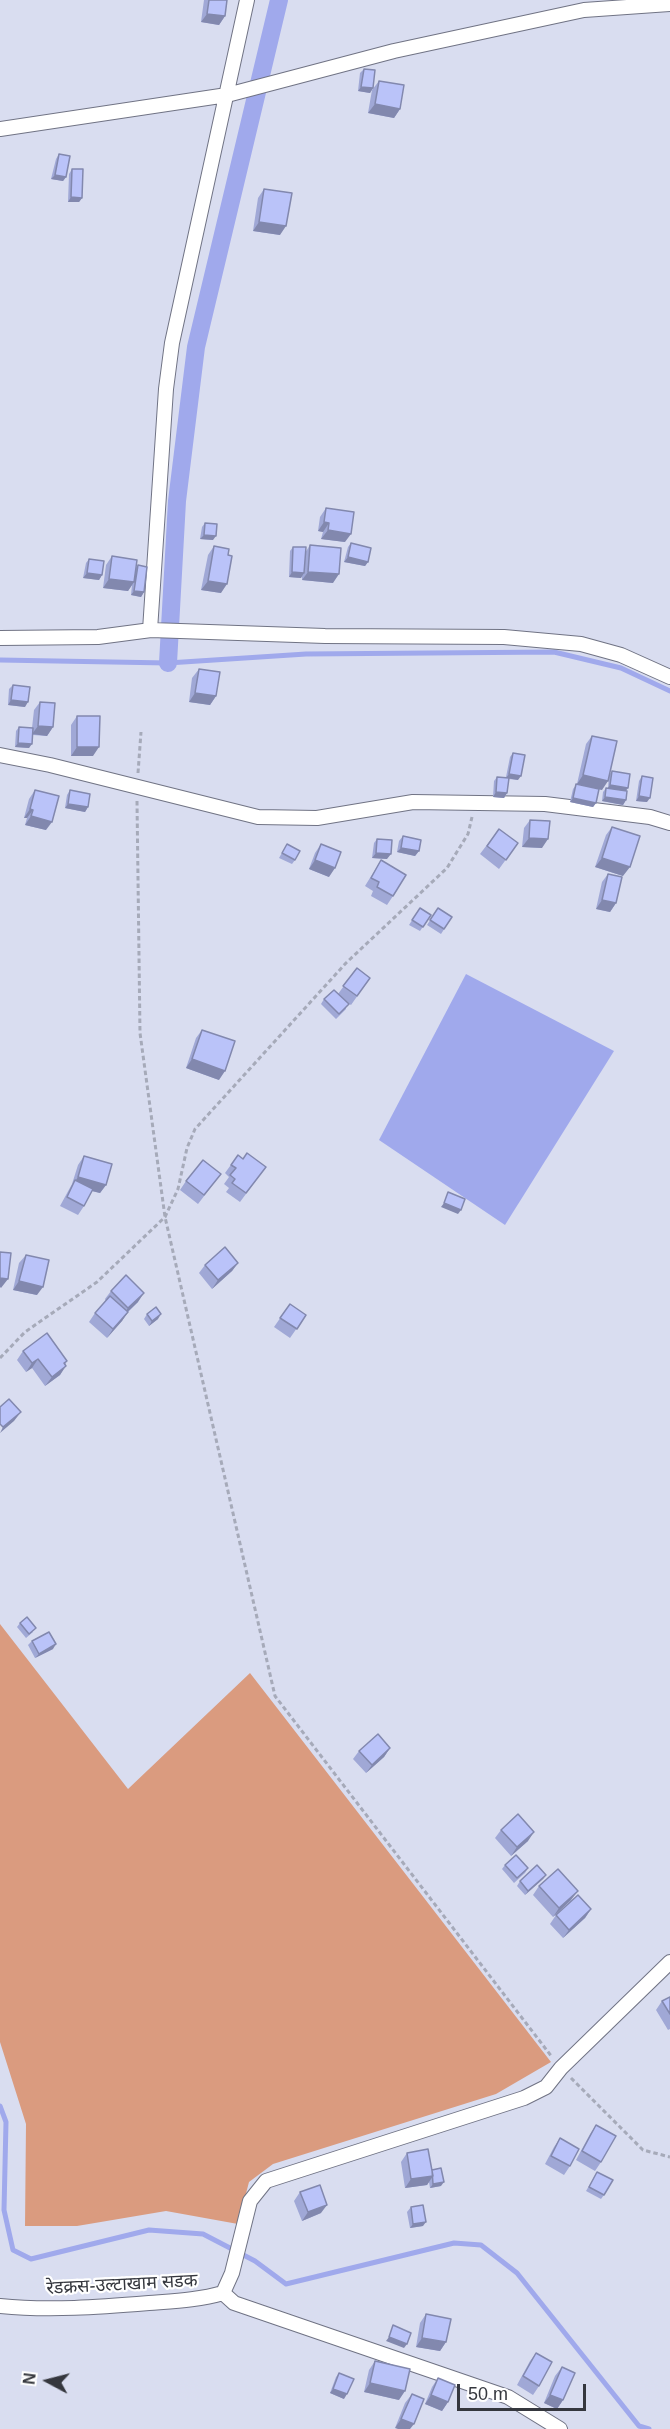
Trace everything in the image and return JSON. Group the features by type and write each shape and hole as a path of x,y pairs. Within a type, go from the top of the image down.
{"street":[{"path":"150,630 165,389 172,343 248,0"},
{"path":"0,129 227,95 394,51 584,10 670,4"},
{"path":"0,638 98,637 150,630 325,636 504,637 581,644 621,655 670,677"},
{"path":"0,755 51,765 258,817 317,818 413,802 545,804 650,817 670,823"},
{"name":"रेडक्रस-उल्टाखाम सडक","path":"0,2306 21,2308 118,2306 206,2298 223,2293 232,2273 250,2201 266,2181 524,2098 546,2087 561,2068 670,1962"},
{"path":"223,2293 234,2303 508,2397 560,2429"}],"path":[{"path":"141,732 137,788 140,1033 165,1217 275,1696 561,2068 643,2150 670,2157"},
{"path":"0,1358 25,1332 97,1282 165,1217 178,1189 187,1148 195,1129 346,963 447,868 468,834 476,803"}],"shaded area":[{"path":"0,1624 128,1789 250,1673 551,2062 496,2094 273,2164 249,2182 238,2224 166,2211 77,2226 25,2226 26,2124 0,2042"}],"water":[{"path":"466,974 614,1051 505,1225 379,1140"}],"building":[{"path":"209,0 227,0 225,16 207,14"},
{"path":"364,69 375,70 373,88 361,87"},
{"path":"379,81 404,85 400,109 375,104"},
{"path":"59,154 70,156 66,177 55,175"},
{"path":"72,169 83,169 82,198 71,197"},
{"path":"264,189 292,193 286,226 259,222"},
{"path":"326,508 354,512 351,534 328,530 329,523 324,522"},
{"path":"205,523 217,524 216,536 204,535"},
{"path":"351,543 371,548 368,562 348,557"},
{"path":"310,545 341,548 339,574 308,572"},
{"path":"214,546 229,549 228,555 232,556 227,584 208,581"},
{"path":"293,547 306,547 304,573 292,572"},
{"path":"112,556 137,560 134,582 109,579"},
{"path":"89,559 104,561 102,575 87,573"},
{"path":"138,565 147,567 144,592 134,591"},
{"path":"199,669 220,672 216,696 195,693"},
{"path":"13,685 30,687 28,702 11,700"},
{"path":"40,702 55,703 53,727 38,726"},
{"path":"77,716 100,716 99,747 77,747"},
{"path":"19,727 33,728 32,744 18,743"},
{"path":"592,736 617,741 608,781 583,775"},
{"path":"513,753 525,755 521,776 509,774"},
{"path":"612,771 630,774 628,788 610,785"},
{"path":"642,776 653,778 650,798 639,796"},
{"path":"497,777 509,778 507,793 496,792"},
{"path":"576,784 599,789 596,803 573,798"},
{"path":"606,788 627,791 626,800 605,797"},
{"path":"35,790 59,796 52,822 31,816 33,810 30,809"},
{"path":"70,790 90,794 88,807 68,804"},
{"path":"530,820 550,821 548,839 529,838"},
{"path":"612,827 640,836 630,867 602,858"},
{"path":"499,829 518,843 506,860 487,846"},
{"path":"403,836 421,840 419,851 401,848"},
{"path":"377,839 392,840 391,854 376,853"},
{"path":"287,844 300,851 295,860 282,853"},
{"path":"321,844 341,852 335,868 315,860"},
{"path":"381,860 406,875 393,896 377,887 379,882 371,878"},
{"path":"608,874 622,877 616,903 602,900"},
{"path":"420,908 431,915 423,927 412,920"},
{"path":"438,908 452,917 444,929 430,920"},
{"path":"357,968 370,978 357,996 343,986"},
{"path":"334,990 349,1004 339,1014 324,999"},
{"path":"202,1030 235,1041 225,1071 192,1059"},
{"path":"247,1153 266,1167 246,1193 232,1183 235,1179 230,1175 236,1168 231,1165 238,1155 243,1159"},
{"path":"84,1156 112,1164 106,1185 78,1177"},
{"path":"203,1160 221,1174 204,1195 186,1181"},
{"path":"75,1180 93,1189 84,1206 67,1197"},
{"path":"448,1192 465,1199 461,1210 444,1203"},
{"path":"225,1247 238,1263 218,1280 205,1265"},
{"path":"0,1252 11,1253 8,1279 0,1278"},
{"path":"26,1255 49,1260 43,1287 19,1281"},
{"path":"126,1275 144,1293 128,1308 111,1291"},
{"path":"110,1296 128,1312 113,1329 95,1313"},
{"path":"290,1304 306,1315 297,1329 280,1318"},
{"path":"156,1307 161,1314 152,1321 147,1314"},
{"path":"47,1333 67,1361 64,1363 66,1366 52,1377 38,1359 32,1363 23,1351"},
{"path":"9,1399 21,1412 3,1427 0,1424 0,1407"},
{"path":"27,1617 36,1628 29,1634 20,1623"},
{"path":"49,1632 56,1644 39,1654 32,1641"},
{"path":"378,1734 390,1748 372,1765 359,1751"},
{"path":"518,1814 534,1832 517,1847 501,1830"},
{"path":"516,1855 528,1868 517,1878 505,1865"},
{"path":"537,1865 546,1875 528,1891 520,1881"},
{"path":"558,1869 578,1891 559,1908 539,1886"},
{"path":"578,1895 591,1909 569,1930 556,1915"},
{"path":"670,1997 670,2014 662,2001"},
{"path":"596,2125 616,2136 601,2162 582,2151"},
{"path":"560,2138 579,2149 570,2166 551,2156"},
{"path":"428,2149 433,2176 411,2179 407,2153"},
{"path":"441,2168 444,2182 433,2184 432,2170"},
{"path":"597,2172 613,2180 604,2195 589,2187"},
{"path":"320,2185 327,2205 308,2212 300,2192"},
{"path":"423,2205 426,2222 413,2224 411,2207"},
{"path":"426,2314 451,2319 446,2342 422,2338"},
{"path":"393,2325 411,2333 407,2344 389,2337"},
{"path":"536,2353 552,2362 539,2386 523,2376"},
{"path":"375,2361 410,2369 405,2391 370,2383"},
{"path":"562,2367 575,2373 563,2400 550,2395"},
{"path":"339,2373 354,2379 347,2394 333,2389"},
{"path":"438,2378 455,2385 448,2402 431,2395"},
{"path":"412,2394 424,2399 414,2424 401,2419"}],"waterway":[{"path":"168,663 177,501 196,347 279,0"},
{"path":"0,660 168,663 306,654 554,652 621,668 670,691"},
{"path":"0,2106 6,2122 4,2210 13,2250 31,2259 149,2230 203,2234 255,2261 286,2284 454,2243 481,2245 517,2273 639,2426 649,2429"}]}
